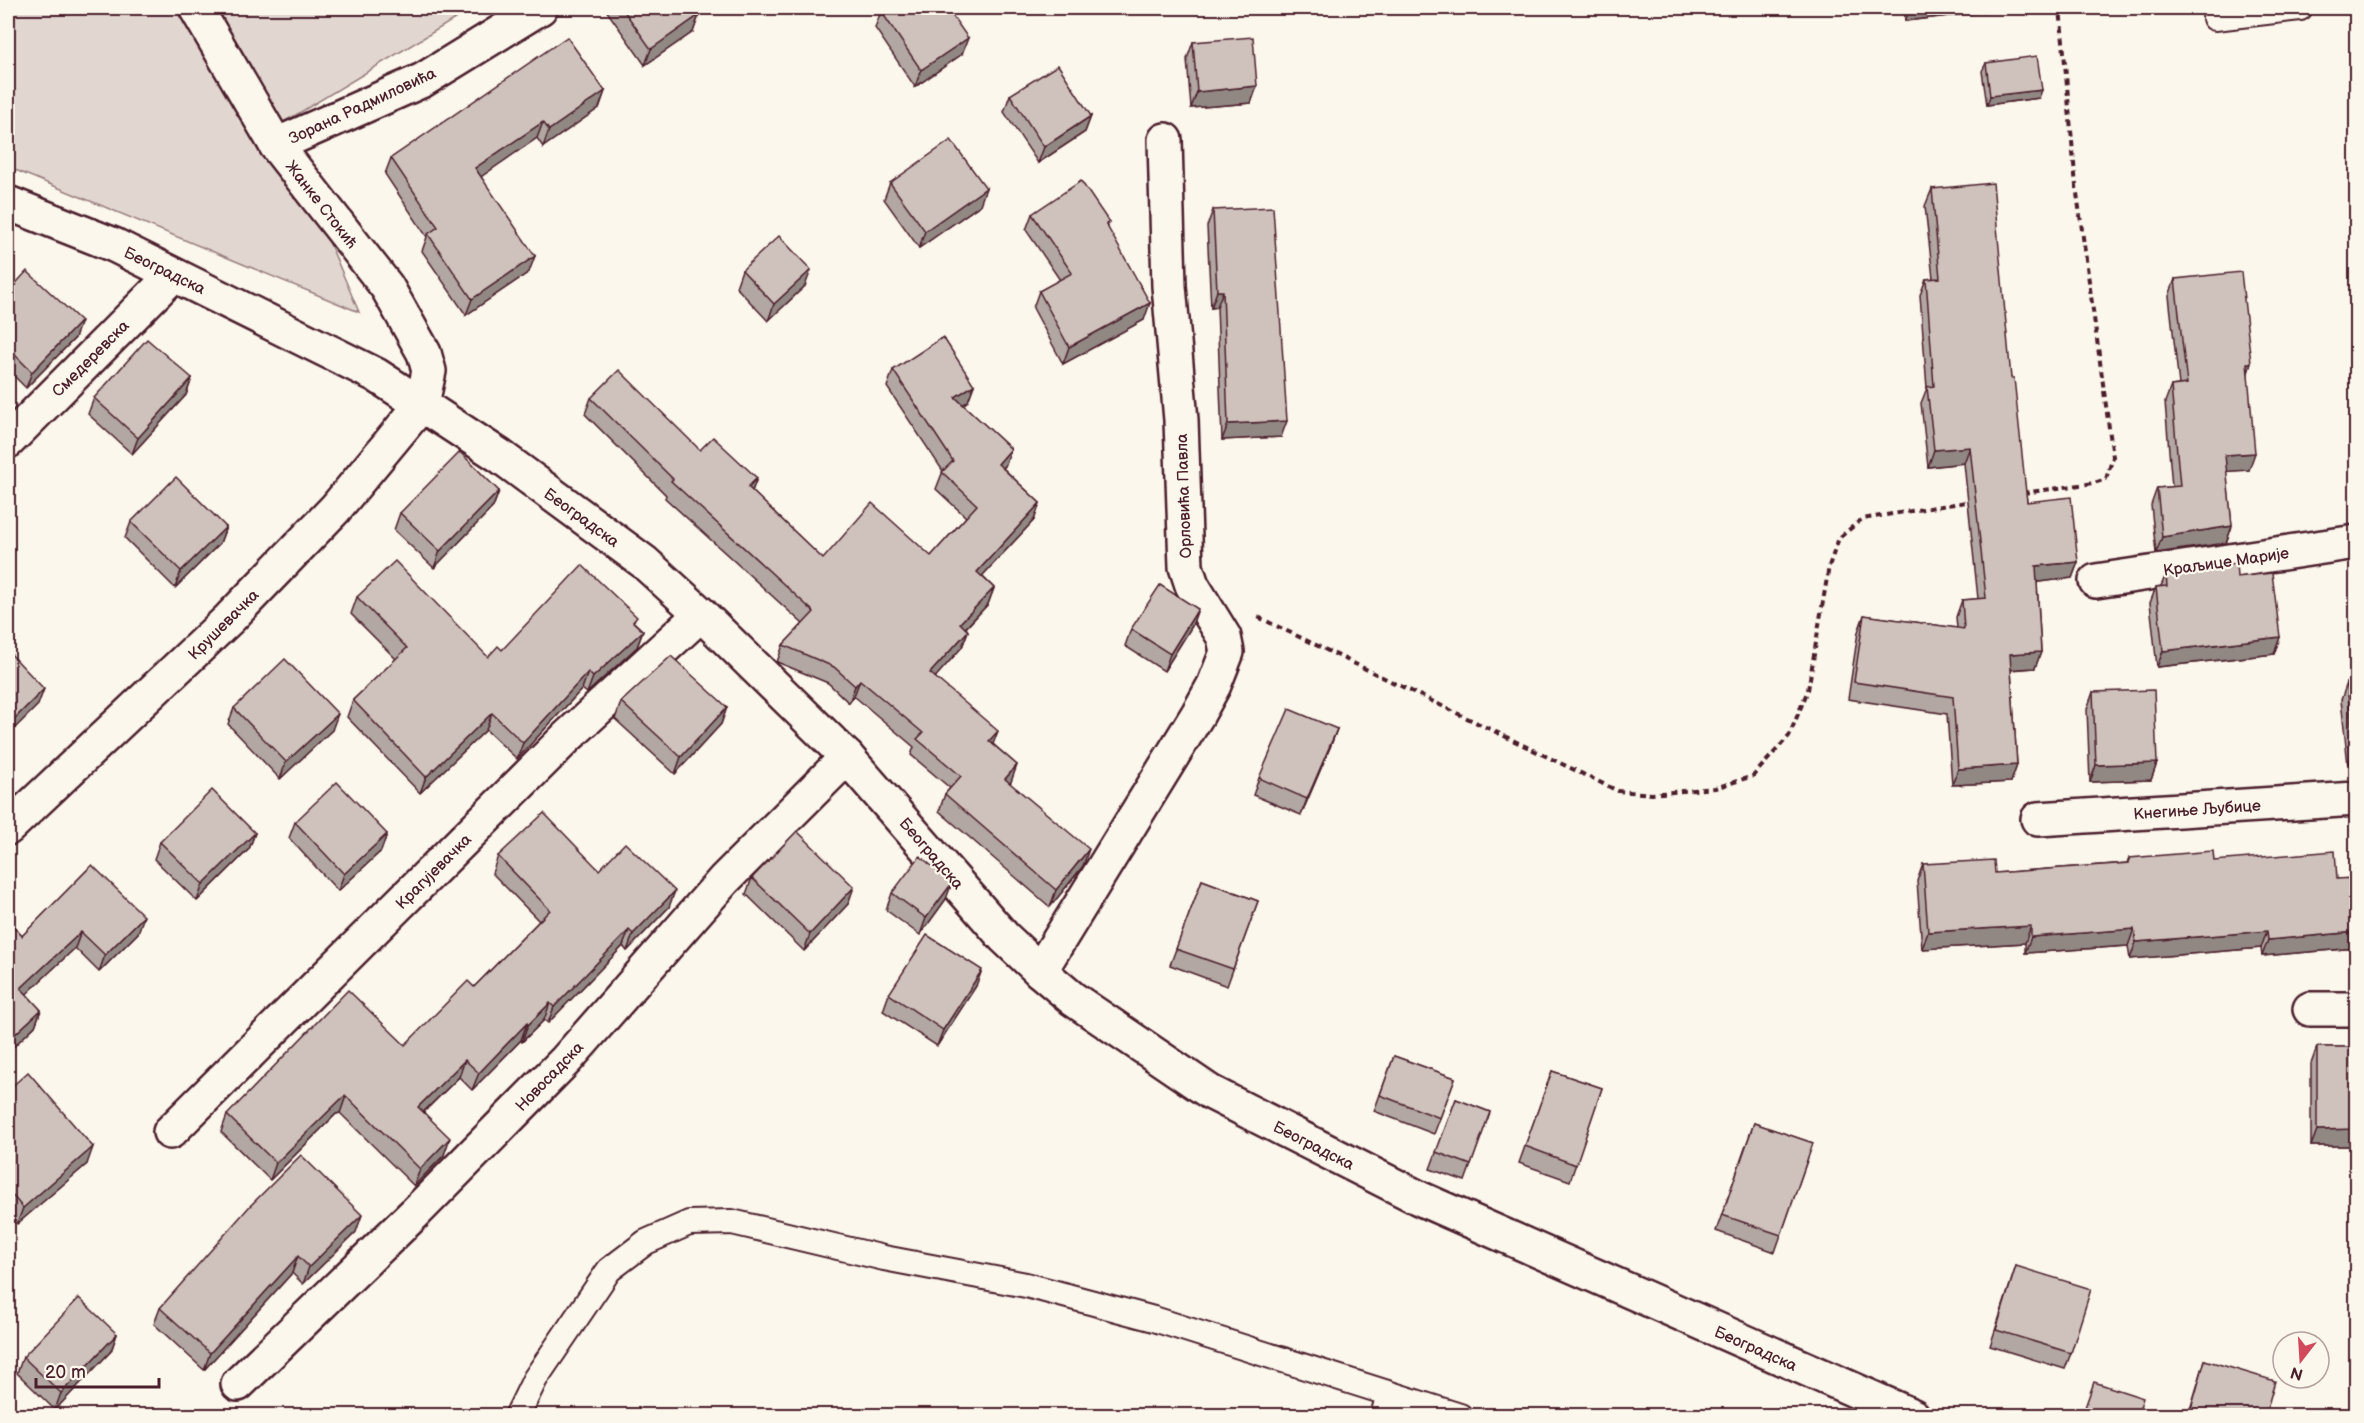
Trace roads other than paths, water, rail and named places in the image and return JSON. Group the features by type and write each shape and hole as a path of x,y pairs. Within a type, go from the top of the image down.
{"street":[{"name":"Жанке Стокић","path":"196,8 276,145 387,287 424,353 429,370 422,404"},
{"name":"Зорана Радмиловића","path":"276,145 423,80 540,8"},
{"name":"Орловића Павла","path":"1041,971 1215,685 1227,652 1224,637 1192,585 1186,567 1181,420 1169,286 1165,140"},
{"name":"Београдска","path":"8,204 114,245 376,375 500,456 644,562 847,756 1004,937 1073,999 1210,1092 1419,1198 1913,1416"},
{"name":"Смедеревска","path":"8,441 173,275"},
{"name":"Крушевачка","path":"8,828 229,619 335,509 422,404"},
{"name":"Краљице Марије","path":"2096,580 2356,542"},
{"name":"Крагујевачка","path":"170,1132 567,737 701,614"},
{"name":"Новосадска","path":"238,1384 415,1213 566,1060 724,880 847,756"},
{"name":"Кнегиње Љубице","path":"2038,819 2356,799"},
{"path":"2310,1009 2356,1009"}],"lane":[{"path":"2216,18 2300,8"},
{"path":"517,1416 535,1379 609,1270 646,1242 689,1223 732,1222 884,1258 1026,1286 1154,1319 1386,1405 1460,1416"}]}
